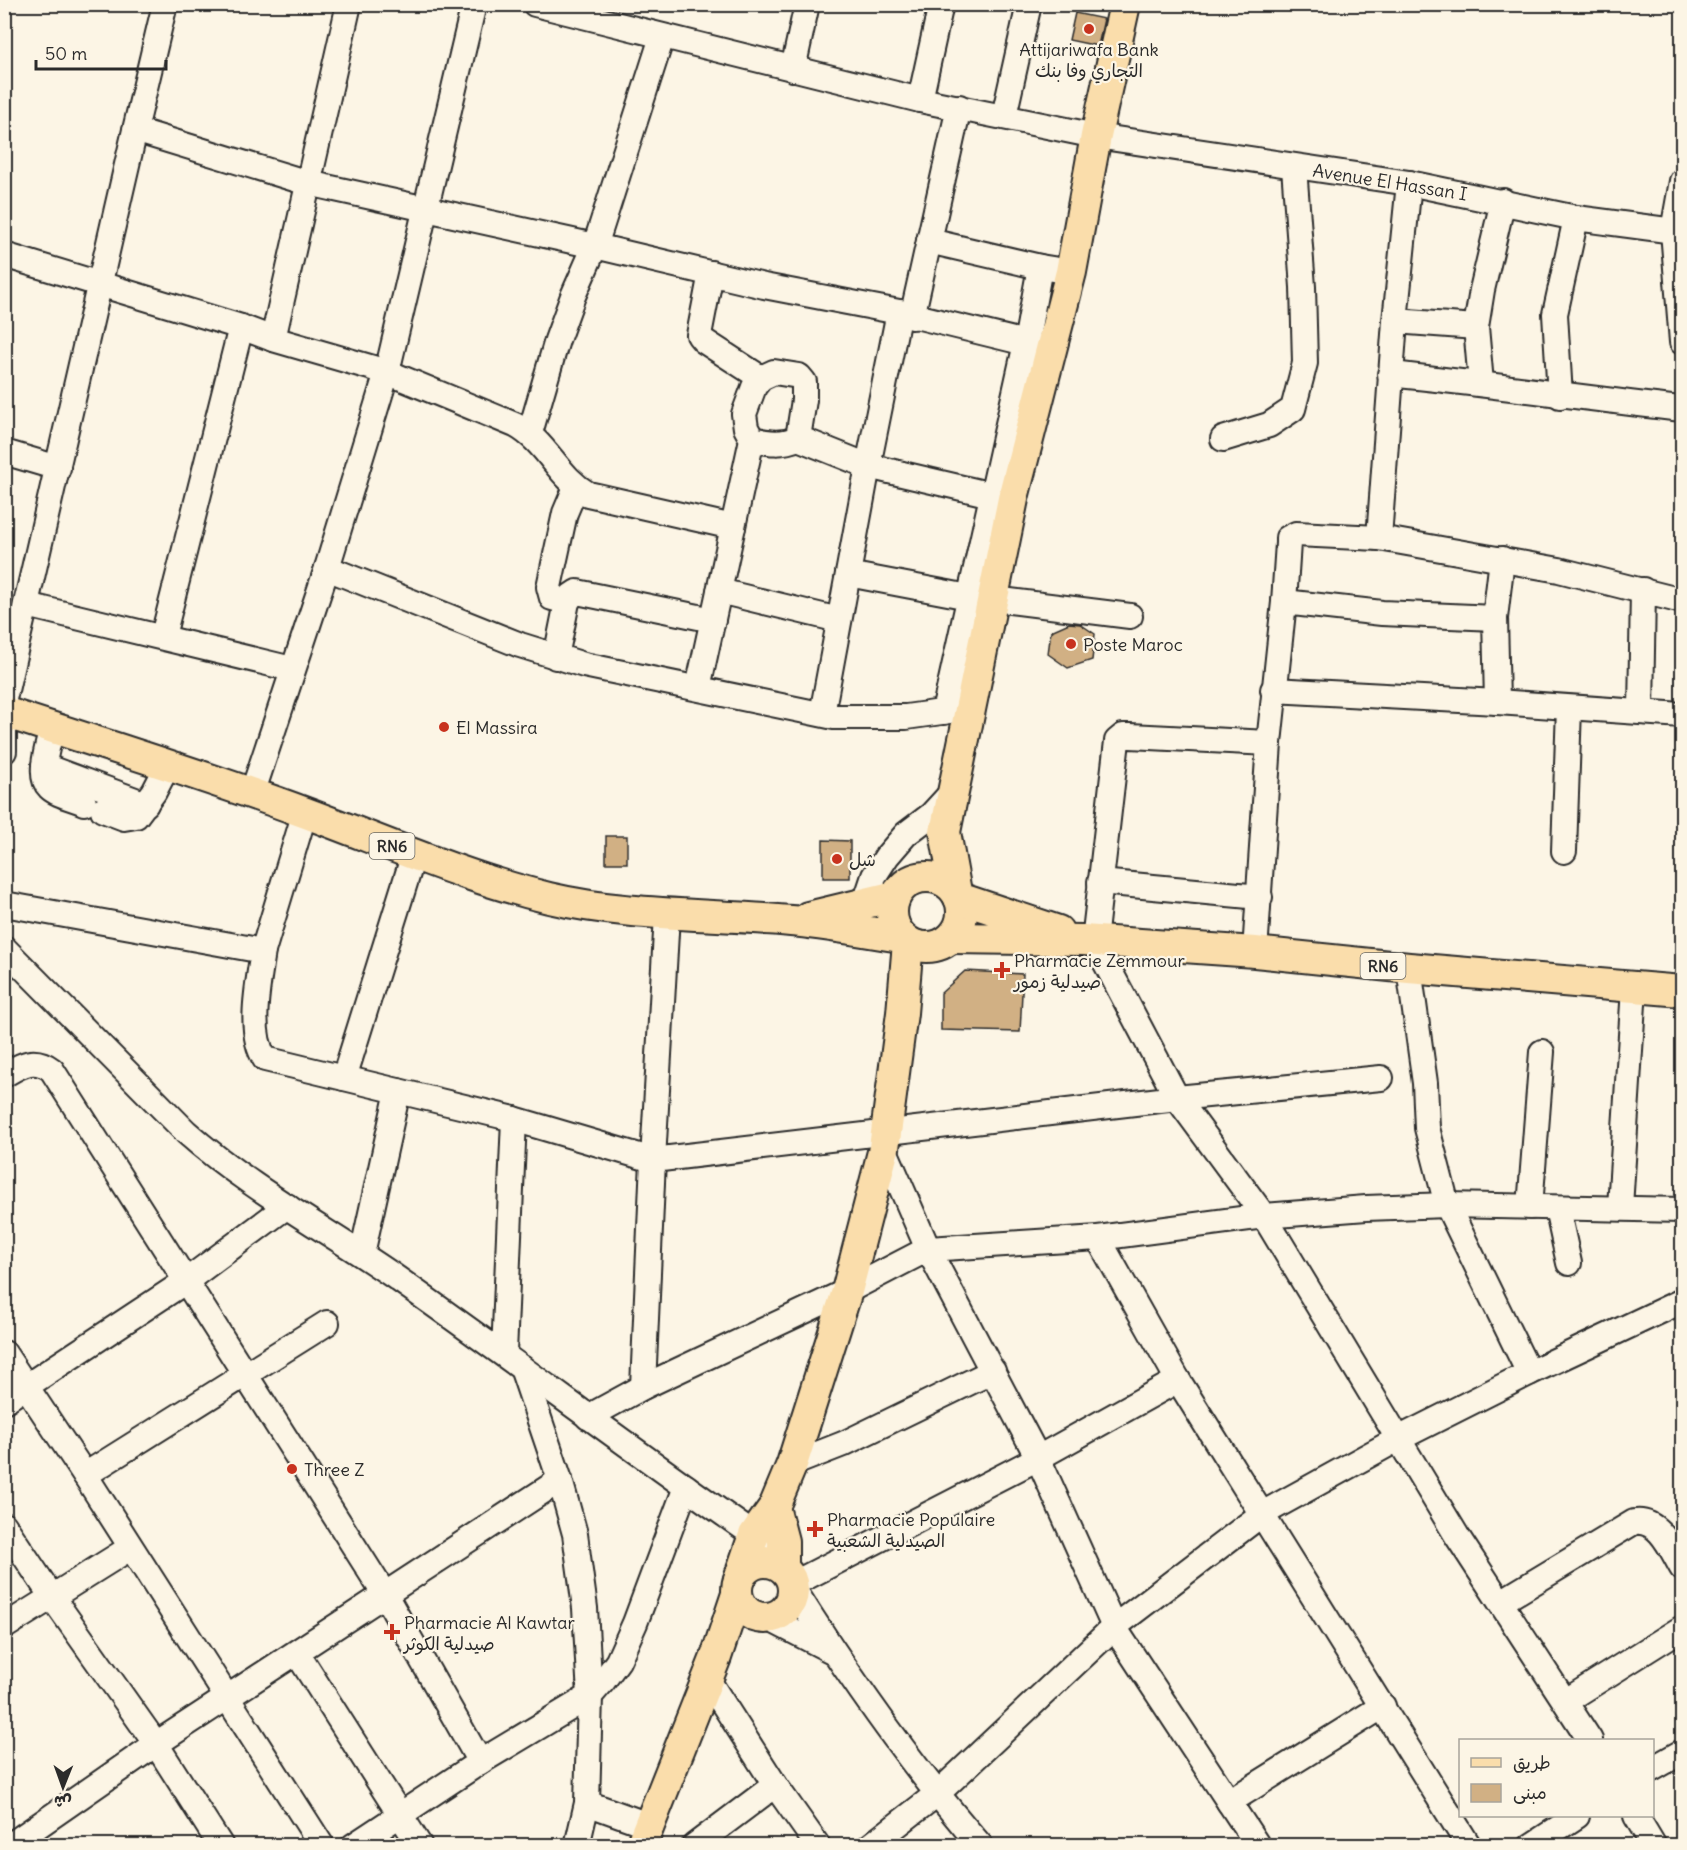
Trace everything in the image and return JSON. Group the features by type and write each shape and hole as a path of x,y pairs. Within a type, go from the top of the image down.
{"main road":[{"path":"945,832 892,906 895,928 922,941 957,930 961,920 962,908 957,895 945,832 954,790 957,710 1003,495 1038,347 1071,272 1096,136 1125,4"},
{"name":"RN6","path":"4,712 305,812 508,887 597,908 667,915 791,921 922,941 1089,941 1255,952 1409,968 1683,991"},
{"name":"RN6","path":"791,921 865,903 903,888 920,878 940,879 957,895 1089,941"},
{"path":"644,1835 711,1667 754,1535 774,1507 792,1464 847,1291 884,1141 902,1013 922,941"},
{"path":"774,1507 788,1570 792,1599 787,1608 778,1615 763,1618 748,1613 741,1604 738,1587 745,1570 753,1564 763,1562 774,1563 788,1570"},
{"path":"711,1667 763,1618"}],"street":[{"path":"4,699 165,4"},
{"path":"273,339 349,4"},
{"path":"252,794 327,568 387,372 474,4"},
{"name":"Avenue El Hassan I","path":"536,4 920,100 1096,136 1409,183 1576,218 1678,231"},
{"path":"793,69 807,4"},
{"path":"920,100 940,4"},
{"path":"1004,116 1029,4"},
{"path":"530,433 557,340 595,246 662,37"},
{"path":"822,714 868,466 905,315 929,241 959,107"},
{"path":"135,130 308,183 764,286 905,315 1038,347 1041,267"},
{"path":"1223,439 1269,425 1293,409 1305,363 1303,287 1294,167"},
{"path":"1683,181 1678,231 1683,342"},
{"path":"1379,538 1390,374 1409,183"},
{"path":"1481,383 1476,327 1482,290 1503,201"},
{"path":"1560,396 1555,314 1576,218"},
{"path":"929,241 1071,272"},
{"path":"4,255 387,372 530,433 576,487 588,494 733,527"},
{"path":"711,273 699,335 704,341 761,378"},
{"path":"1395,321 1476,327"},
{"path":"163,636 241,327"},
{"path":"698,688 752,439 746,428 744,414 754,387 761,378 774,372 799,376 804,382 804,400 798,438"},
{"path":"1390,374 1481,383 1560,396 1683,409"},
{"path":"752,439 772,444 787,443 798,438 868,466 1003,495"},
{"path":"4,452 58,468"},
{"path":"567,602 552,598 549,587 565,513 576,487"},
{"path":"1255,952 1273,690 1284,602 1288,543 1292,535 1379,538 1559,570 1683,601"},
{"path":"1497,702 1495,618 1502,560"},
{"path":"327,568 520,645 584,665 834,717 906,717 957,710"},
{"path":"848,574 982,598 1130,616"},
{"path":"1641,711 1643,590"},
{"path":"719,591 839,620"},
{"path":"556,657 567,602 577,592 712,620"},
{"path":"1284,602 1382,613 1495,618"},
{"path":"27,605 292,669"},
{"path":"1273,690 1683,715"},
{"path":"1564,851 1569,708"},
{"path":"4,720 4,752"},
{"path":"52,728 44,766 44,778 49,787 128,819 136,816 146,804 168,765"},
{"path":"1269,743 1130,736 1123,736 1117,741 1100,882 1089,941 1178,1098 1264,1216 1457,1536 1589,1739"},
{"path":"44,766 146,804"},
{"path":"865,903 874,876 887,856 906,834 931,815 954,790"},
{"path":"305,812 263,951 257,992 256,1038 259,1050 265,1059 514,1119 653,1160 884,1141 1178,1098 1381,1078"},
{"path":"344,1078 414,854"},
{"path":"1100,882 1260,897"},
{"path":"4,904 263,951"},
{"path":"643,1387 667,915"},
{"path":"4,948 186,1132 237,1174 362,1254 754,1535 788,1570 834,1653 937,1794 981,1845"},
{"path":"1409,968 1425,1083 1427,1128 1447,1205 1529,1373"},
{"path":"1620,1207 1634,988"},
{"path":"1530,1208 1542,1052"},
{"path":"4,1075 30,1062 45,1065 52,1070 384,1595 480,1762"},
{"path":"362,1254 398,1091"},
{"path":"514,1119 513,1361 560,1480 575,1534 585,1608 590,1696 587,1803 577,1845"},
{"path":"884,1141 928,1249 1038,1458 1114,1627 1258,1845"},
{"path":"588,1417 643,1387 847,1291 928,1249 1098,1238 1264,1216 1366,1208 1447,1205 1683,1210"},
{"path":"4,1401 186,1281 287,1206"},
{"path":"1557,1208 1569,1263"},
{"path":"1098,1238 1178,1380 1469,1845"},
{"path":"870,1845 937,1794 1114,1627 1262,1514 1398,1439 1529,1373 1680,1308"},
{"path":"85,1475 327,1323"},
{"path":"4,1353 85,1475 322,1845"},
{"path":"792,1464 843,1444 993,1371"},
{"path":"788,1570 1038,1458 1178,1380"},
{"path":"9,1845 156,1744 560,1480"},
{"path":"353,1845 480,1762 590,1696 612,1672 626,1646 686,1487"},
{"path":"1501,1602 1634,1522 1642,1521 1656,1528 1683,1568"},
{"path":"4,1525 156,1744 221,1845"},
{"path":"4,1628 130,1548"},
{"path":"763,1618 834,1653"},
{"path":"1566,1701 1683,1628"},
{"path":"297,1653 420,1845"},
{"path":"711,1667 775,1785 818,1845"},
{"path":"1229,1802 1383,1706"},
{"path":"1654,1768 1683,1752"},
{"path":"694,1845 775,1785"},
{"path":"587,1803 644,1835"},
{"path":"1531,1845 1574,1817"},
{"path":"1637,1817 1654,1845"}],"building":[{"path":"1075,13 1104,19 1098,46 1069,40"},
{"name":"Poste Maroc","path":"1069,623 1080,624 1095,634 1092,660 1068,668 1048,654 1051,631"},
{"path":"606,836 627,836 627,863 606,863"},
{"name":"شل","path":"823,840 850,841 850,878 823,878"},
{"path":"965,971 1023,974 1020,1032 941,1030 941,993"}],"place":[{"name":"Attijariwafa Bank التجاري وفا بنك","path":"1089,29"},
{"name":"Poste Maroc","path":"1071,644"},
{"name":"El Massira","path":"444,727"},
{"name":"شل","path":"837,859"},
{"name":"Pharmacie Zemmour صيدلية زمور","path":"1002,970"},
{"name":"Three Z","path":"292,1469"},
{"name":"Pharmacie Populaire الصيدلية الشعبية","path":"815,1529"},
{"name":"Pharmacie Al Kawtar صيدلية الكوثر","path":"392,1632"}]}
